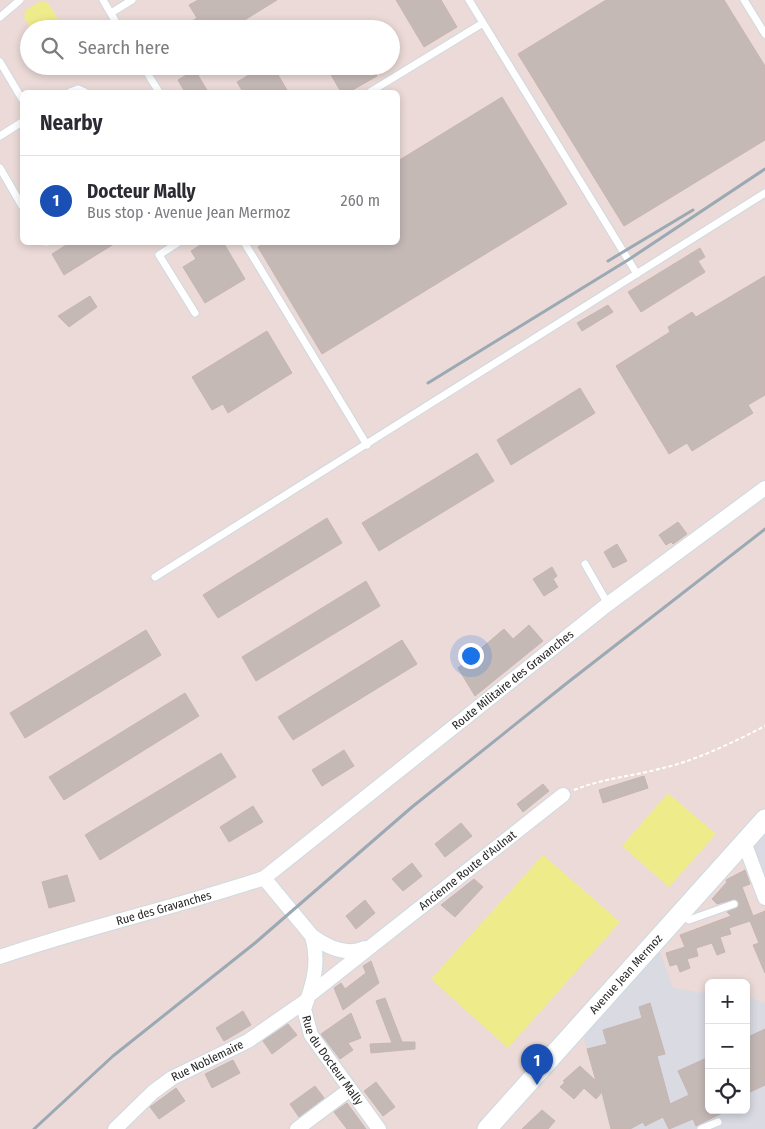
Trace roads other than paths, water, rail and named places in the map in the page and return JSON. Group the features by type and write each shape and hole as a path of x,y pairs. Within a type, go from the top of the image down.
{"main road":[{"name":"Avenue Jean Mermoz","path":"486,1129 765,819"}],"street":[{"name":"Route Militaire des Gravanches","path":"264,878 608,604 765,488"},
{"name":"Ancienne Route d'Aulnat","path":"310,997 370,946 563,795"},
{"path":"744,842 765,898"},
{"path":"264,878 309,933"},
{"name":"Rue des Gravanches","path":"0,957 51,940 198,900 264,878"},
{"name":"Ancienne Route d'Aulnat","path":"309,933 334,948 347,952 359,951 370,946"},
{"name":"Rue du Docteur Mally","path":"309,933 315,951 310,997 304,1009 311,1035 379,1129"},
{"name":"Rue Noblemaire","path":"115,1129 153,1092 172,1078 248,1041 310,997"},
{"path":"297,1129 349,1090"}],"lane":[{"path":"0,17 20,0"},
{"path":"103,0 115,20"},
{"path":"111,13 132,0"},
{"path":"469,0 637,274"},
{"path":"744,0 765,34"},
{"path":"400,74 483,23"},
{"path":"0,62 20,96"},
{"path":"149,75 158,90"},
{"path":"373,90 398,75"},
{"path":"0,136 20,123"},
{"path":"0,168 20,203"},
{"path":"155,577 765,193"},
{"path":"174,245 159,255 195,313"},
{"path":"246,245 367,445"},
{"path":"584,564 608,604"},
{"path":"679,915 689,920 734,904"},
{"path":"701,1129 718,1122"}],"railway":[{"path":"428,383 628,260 765,169"},
{"path":"608,261 693,210"},
{"path":"34,1129 113,1056 255,943 412,807 567,683 765,529"}],"place":[{"name":"Docteur Mally","path":"537,1085"}]}
